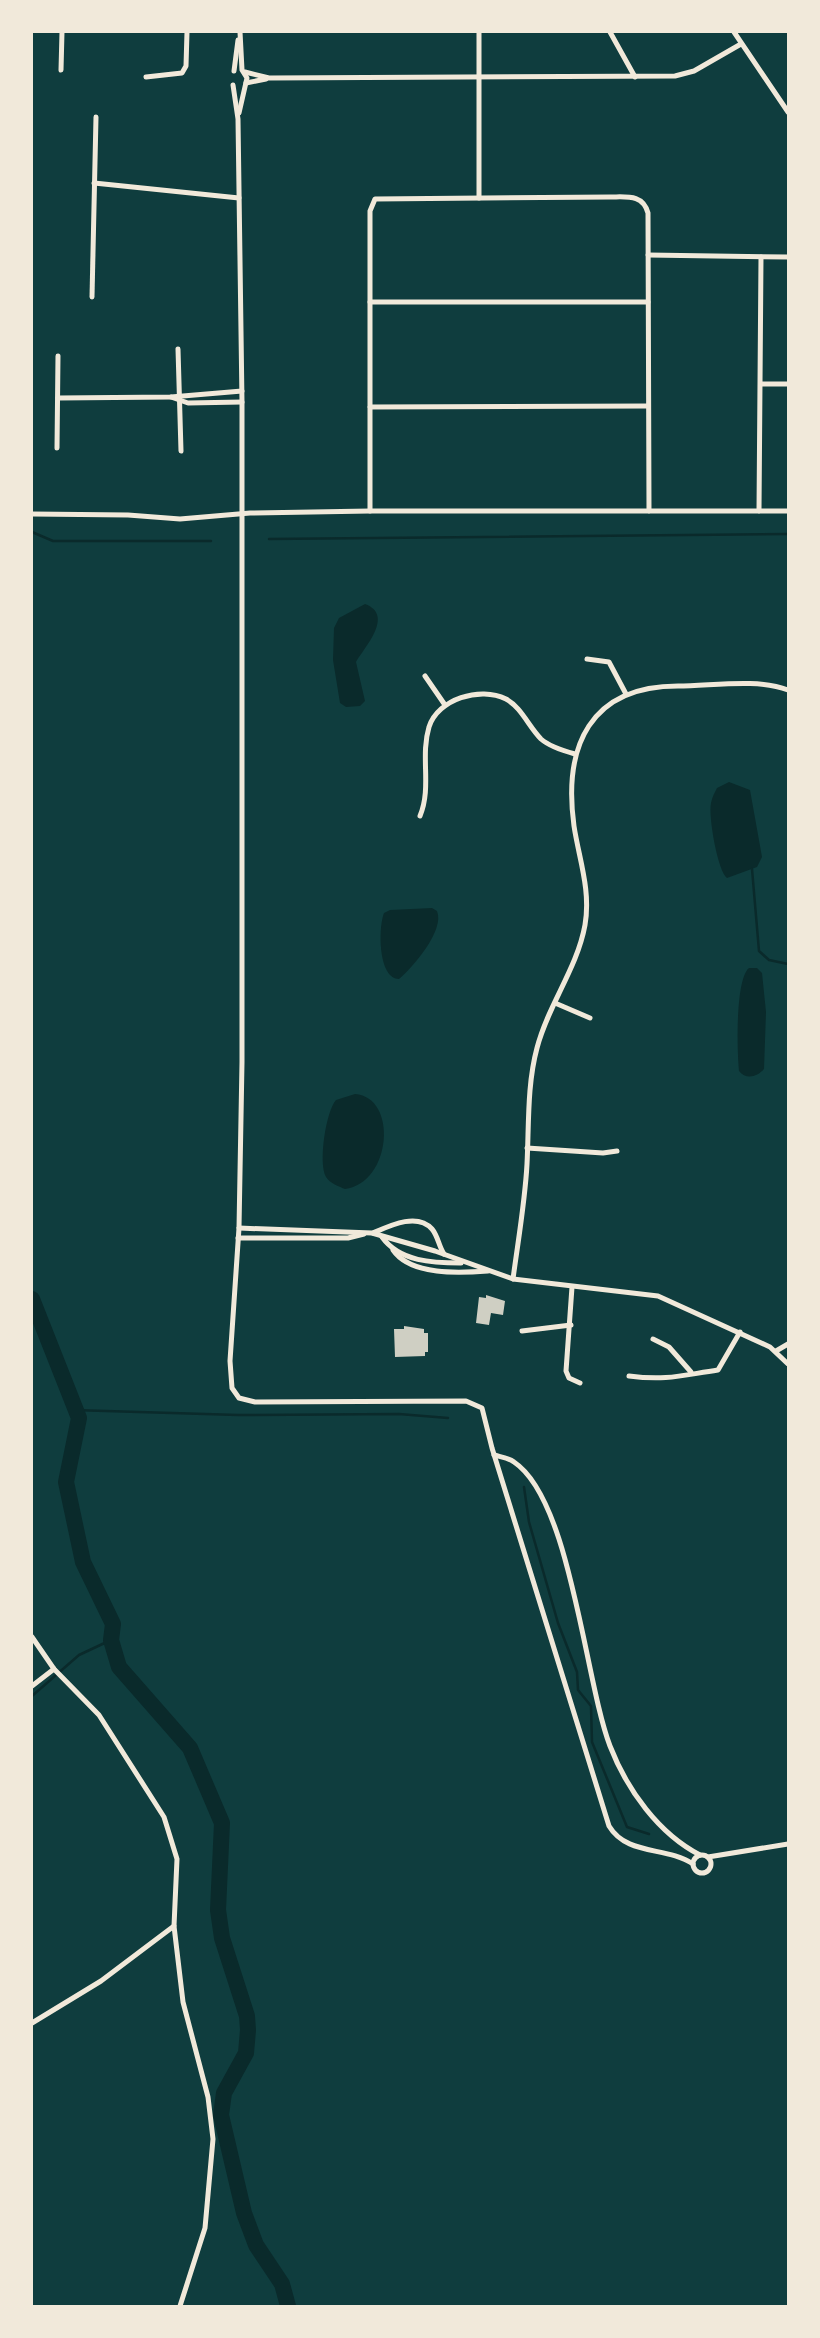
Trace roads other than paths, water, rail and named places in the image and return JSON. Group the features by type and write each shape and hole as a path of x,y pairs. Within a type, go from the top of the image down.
{"street":[{"path":"61,70 62,32"},
{"path":"146,77 182,73 186,66 187,32"},
{"path":"240,32 230,80 238,119 243,402 242,1062 239,1228 230,1361 232,1388 239,1398 263,1402 473,1402 482,1408 494,1455 609,1826 615,1836 627,1844 679,1855 692,1864 697,1872 705,1873 710,1867 708,1857"},
{"path":"238,119 244,84 240,32"},
{"path":"479,32 479,198"},
{"path":"610,32 635,77"},
{"path":"734,32 789,112"},
{"path":"233,85 269,78 635,77 685,74 741,44"},
{"path":"234,71 269,78"},
{"path":"92,297 96,117"},
{"path":"94,183 239,198"},
{"path":"370,512 370,211 375,199 632,197 644,202 648,214 649,511"},
{"path":"648,256 789,257"},
{"path":"759,511 761,257"},
{"path":"370,302 648,302"},
{"path":"178,349 181,451"},
{"path":"57,448 58,356"},
{"path":"761,384 789,384"},
{"path":"58,398 170,397 242,391"},
{"path":"170,397 181,401 243,402"},
{"path":"370,407 648,406"},
{"path":"32,514 180,519 242,514 370,512 789,511"},
{"path":"587,659 610,662 626,694"},
{"path":"425,676 444,705"},
{"path":"513,1279 536,1049 581,940 587,911 584,874 573,820 575,754 595,716 626,694 656,686 775,686 789,690"},
{"path":"420,816 426,800 427,737 432,720 444,705 463,697 504,698 547,743 575,754"},
{"path":"555,1003 590,1018"},
{"path":"527,1148 603,1153 617,1151"},
{"path":"238,1238 348,1238 400,1222 425,1225 432,1229 444,1254"},
{"path":"239,1228 368,1233 444,1254 513,1279 658,1296 740,1332 776,1351 789,1364"},
{"path":"381,1236 403,1261 434,1270 491,1271"},
{"path":"393,1250 418,1259 468,1263"},
{"path":"572,1287 566,1371 569,1378 580,1383"},
{"path":"522,1331 570,1325"},
{"path":"629,1376 672,1380 691,1372 720,1369 740,1332"},
{"path":"653,1339 669,1348 691,1372"},
{"path":"776,1351 789,1344"},
{"path":"494,1455 515,1462 527,1475 547,1509 566,1563 601,1716 618,1764 662,1829 682,1845 708,1857 789,1844"},
{"path":"32,1637 54,1669 99,1715 164,1817 177,1859 174,1926 183,2002 208,2097 213,2139 205,2228 180,2306"},
{"path":"32,1686 54,1669"},
{"path":"692,1864 700,1855"},
{"path":"32,2023 101,1981 174,1926"}],"water":[{"path":"365,604 374,609 377,623 375,632 356,662 365,701 360,706 346,707 340,703 333,660 334,628 339,618"},
{"path":"729,782 750,790 762,857 757,867 727,878 717,855 710,810 717,788"},
{"path":"432,908 437,911 438,919 432,938 399,979 392,977 383,962 381,952 384,913 390,910"},
{"path":"749,968 757,968 762,973 766,1012 764,1069 755,1076 739,1071 739,1001 744,975"},
{"path":"355,1094 369,1099 378,1109 384,1140 380,1157 372,1172 361,1183 345,1189 326,1177 323,1161 324,1137 336,1100"}],"waterway":[{"path":"32,532 53,541 211,541"},
{"path":"269,539 788,534"},
{"path":"752,869 759,951 769,960 788,964"},
{"path":"32,1299 79,1418 66,1482 83,1562 113,1624 111,1640 119,1667 190,1748 222,1823 218,1910 222,1938 247,2016 248,2030 246,2053 224,2093 221,2115 244,2213 256,2245 282,2284 288,2306"},
{"path":"73,1410 238,1415 399,1414 448,1418"},
{"path":"524,1487 529,1522 558,1623 577,1672 578,1690 591,1706 592,1742 627,1827 649,1834"},
{"path":"32,1696 79,1655 111,1640"}]}
